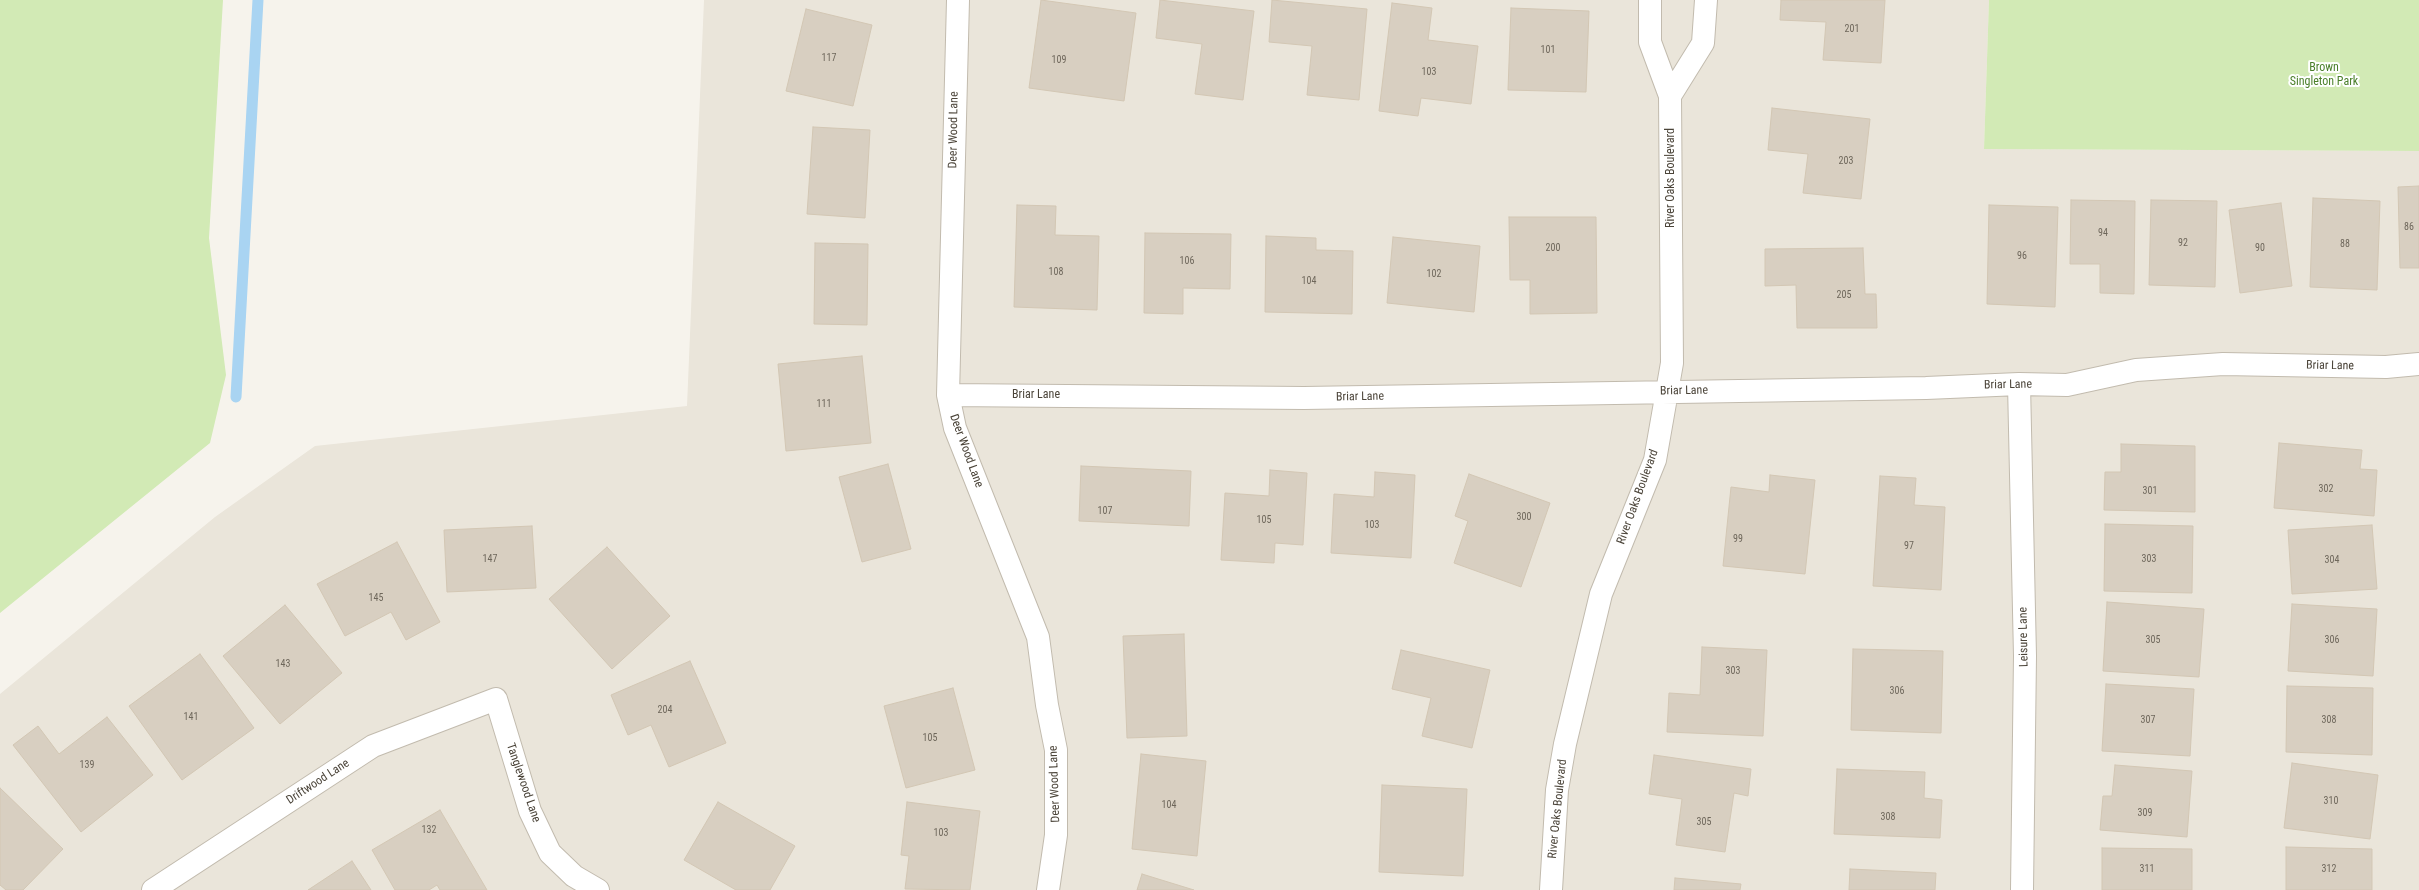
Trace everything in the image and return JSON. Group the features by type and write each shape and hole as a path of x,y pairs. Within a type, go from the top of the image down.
{"street":[{"name":"Deer Wood Lane","path":"958,0 948,395 955,428 1038,637 1047,705 1056,750 1056,835 1048,890"},
{"name":"River Oaks Boulevard","path":"1551,890 1557,790 1565,744 1601,594 1654,460 1672,363 1670,96 1650,42 1650,0"},
{"path":"1670,96 1703,43 1706,0"},
{"name":"Briar Lane","path":"948,395 1304,398 1926,388 2019,384 2067,385 2136,370 2223,364 2386,367 2419,364"},
{"name":"Leisure Lane","path":"2019,384 2025,656 2022,890"},
{"name":"Driftwood Lane","path":"153,890 373,746 496,699"},
{"name":"Tanglewood Lane","path":"496,699 530,811 550,852 574,876 598,890"}],"shaded area":[{"path":"704,0 1989,0 1984,149 2419,151 2419,890 0,890 0,694 215,517 315,446 687,406"}],"green space":[{"path":"0,0 223,0 209,238 226,375 210,443 0,613"},
{"name":"Brown Singleton Park","path":"1989,0 2419,0 2419,151 1984,149"}],"building":[{"path":"1041,0 1136,13 1124,101 1029,88"},
{"path":"1160,0 1254,11 1243,100 1195,94 1202,44 1156,38"},
{"path":"1272,0 1367,9 1359,100 1307,95 1312,46 1269,42"},
{"path":"1781,0 1885,0 1881,63 1823,60 1826,22 1780,20"},
{"path":"1392,3 1432,8 1428,40 1478,46 1471,104 1421,98 1418,116 1379,111"},
{"path":"1511,8 1589,11 1586,92 1508,90"},
{"path":"806,9 872,25 853,106 786,91"},
{"path":"1772,108 1870,119 1861,199 1803,193 1808,154 1768,150"},
{"path":"813,127 870,130 865,218 807,214"},
{"path":"2419,186 2419,268 2400,268 2398,187"},
{"path":"2313,198 2380,201 2377,290 2310,287"},
{"path":"2071,200 2135,201 2134,294 2100,293 2100,264 2070,264"},
{"path":"2151,200 2217,201 2215,287 2149,285"},
{"path":"2281,203 2292,286 2240,293 2229,210"},
{"path":"1017,205 1056,206 1055,235 1099,236 1097,310 1014,307"},
{"path":"1989,205 2058,207 2055,307 1987,304"},
{"path":"1509,217 1596,217 1597,313 1530,314 1530,280 1510,280"},
{"path":"1145,233 1231,234 1230,289 1183,288 1183,314 1144,313"},
{"path":"1266,236 1316,238 1316,250 1353,251 1352,314 1265,312"},
{"path":"1393,237 1480,246 1474,312 1387,303"},
{"path":"815,243 868,244 867,325 814,324"},
{"path":"1863,248 1865,294 1876,294 1877,328 1797,328 1796,285 1765,286 1765,249"},
{"path":"862,356 871,443 786,451 778,364"},
{"path":"2279,443 2362,450 2360,469 2377,470 2374,516 2274,508"},
{"path":"2121,444 2195,446 2195,512 2104,510 2105,472 2121,472"},
{"path":"888,464 911,549 862,562 839,477"},
{"path":"1081,466 1191,471 1189,526 1079,521"},
{"path":"1270,470 1307,473 1303,545 1275,543 1274,563 1221,560 1225,493 1269,496"},
{"path":"1375,472 1415,475 1411,558 1331,553 1334,494 1374,497"},
{"path":"1469,474 1550,503 1521,587 1454,563 1468,521 1455,516"},
{"path":"1770,475 1815,480 1805,574 1723,566 1731,487 1769,492"},
{"path":"1880,476 1916,478 1914,505 1945,507 1941,590 1873,586"},
{"path":"2105,524 2193,526 2192,593 2104,591"},
{"path":"2372,525 2377,589 2292,594 2288,530"},
{"path":"532,526 536,588 447,592 444,530"},
{"path":"397,542 440,622 406,640 391,612 345,636 317,584"},
{"path":"607,547 670,616 612,669 549,599"},
{"path":"2107,602 2204,609 2199,677 2103,671"},
{"path":"2292,604 2377,609 2373,676 2288,671"},
{"path":"285,605 342,673 280,724 223,656"},
{"path":"1184,634 1187,736 1127,738 1123,636"},
{"path":"1702,647 1767,650 1763,736 1667,732 1669,693 1700,695"},
{"path":"1853,649 1943,651 1941,733 1851,730"},
{"path":"1401,650 1490,670 1472,748 1422,736 1431,698 1392,689"},
{"path":"200,654 254,728 182,780 129,706"},
{"path":"690,661 726,743 669,767 651,725 628,735 611,695"},
{"path":"2106,684 2194,689 2190,756 2102,751"},
{"path":"2287,686 2373,688 2372,755 2286,752"},
{"path":"953,688 975,770 906,788 884,706"},
{"path":"107,717 153,775 81,832 13,745 38,726 59,754"},
{"path":"1141,754 1206,761 1197,856 1132,849"},
{"path":"1654,755 1751,769 1748,796 1734,793 1725,852 1676,845 1682,799 1649,794"},
{"path":"2292,763 2378,775 2370,839 2284,828"},
{"path":"2115,765 2192,771 2187,837 2100,830 2103,796 2112,796"},
{"path":"1837,769 1925,772 1924,798 1942,800 1940,838 1834,834"},
{"path":"1382,785 1467,789 1463,876 1379,872"},
{"path":"0,788 63,849 23,890 6,890 0,885"},
{"path":"718,802 795,846 770,890 736,890 684,860"},
{"path":"907,802 980,811 970,890 905,889 909,856 901,855"},
{"path":"440,810 487,890 440,890 437,885 429,890 395,890 372,850"},
{"path":"2286,847 2372,849 2372,890 2286,890"},
{"path":"2102,848 2192,849 2192,890 2102,890"},
{"path":"352,861 371,890 308,890"},
{"path":"1850,869 1936,873 1935,890 1849,890"},
{"path":"1142,874 1194,890 1137,890"},
{"path":"1675,878 1741,884 1740,890 1674,890"}],"waterway":[{"path":"236,397 258,0"}]}
